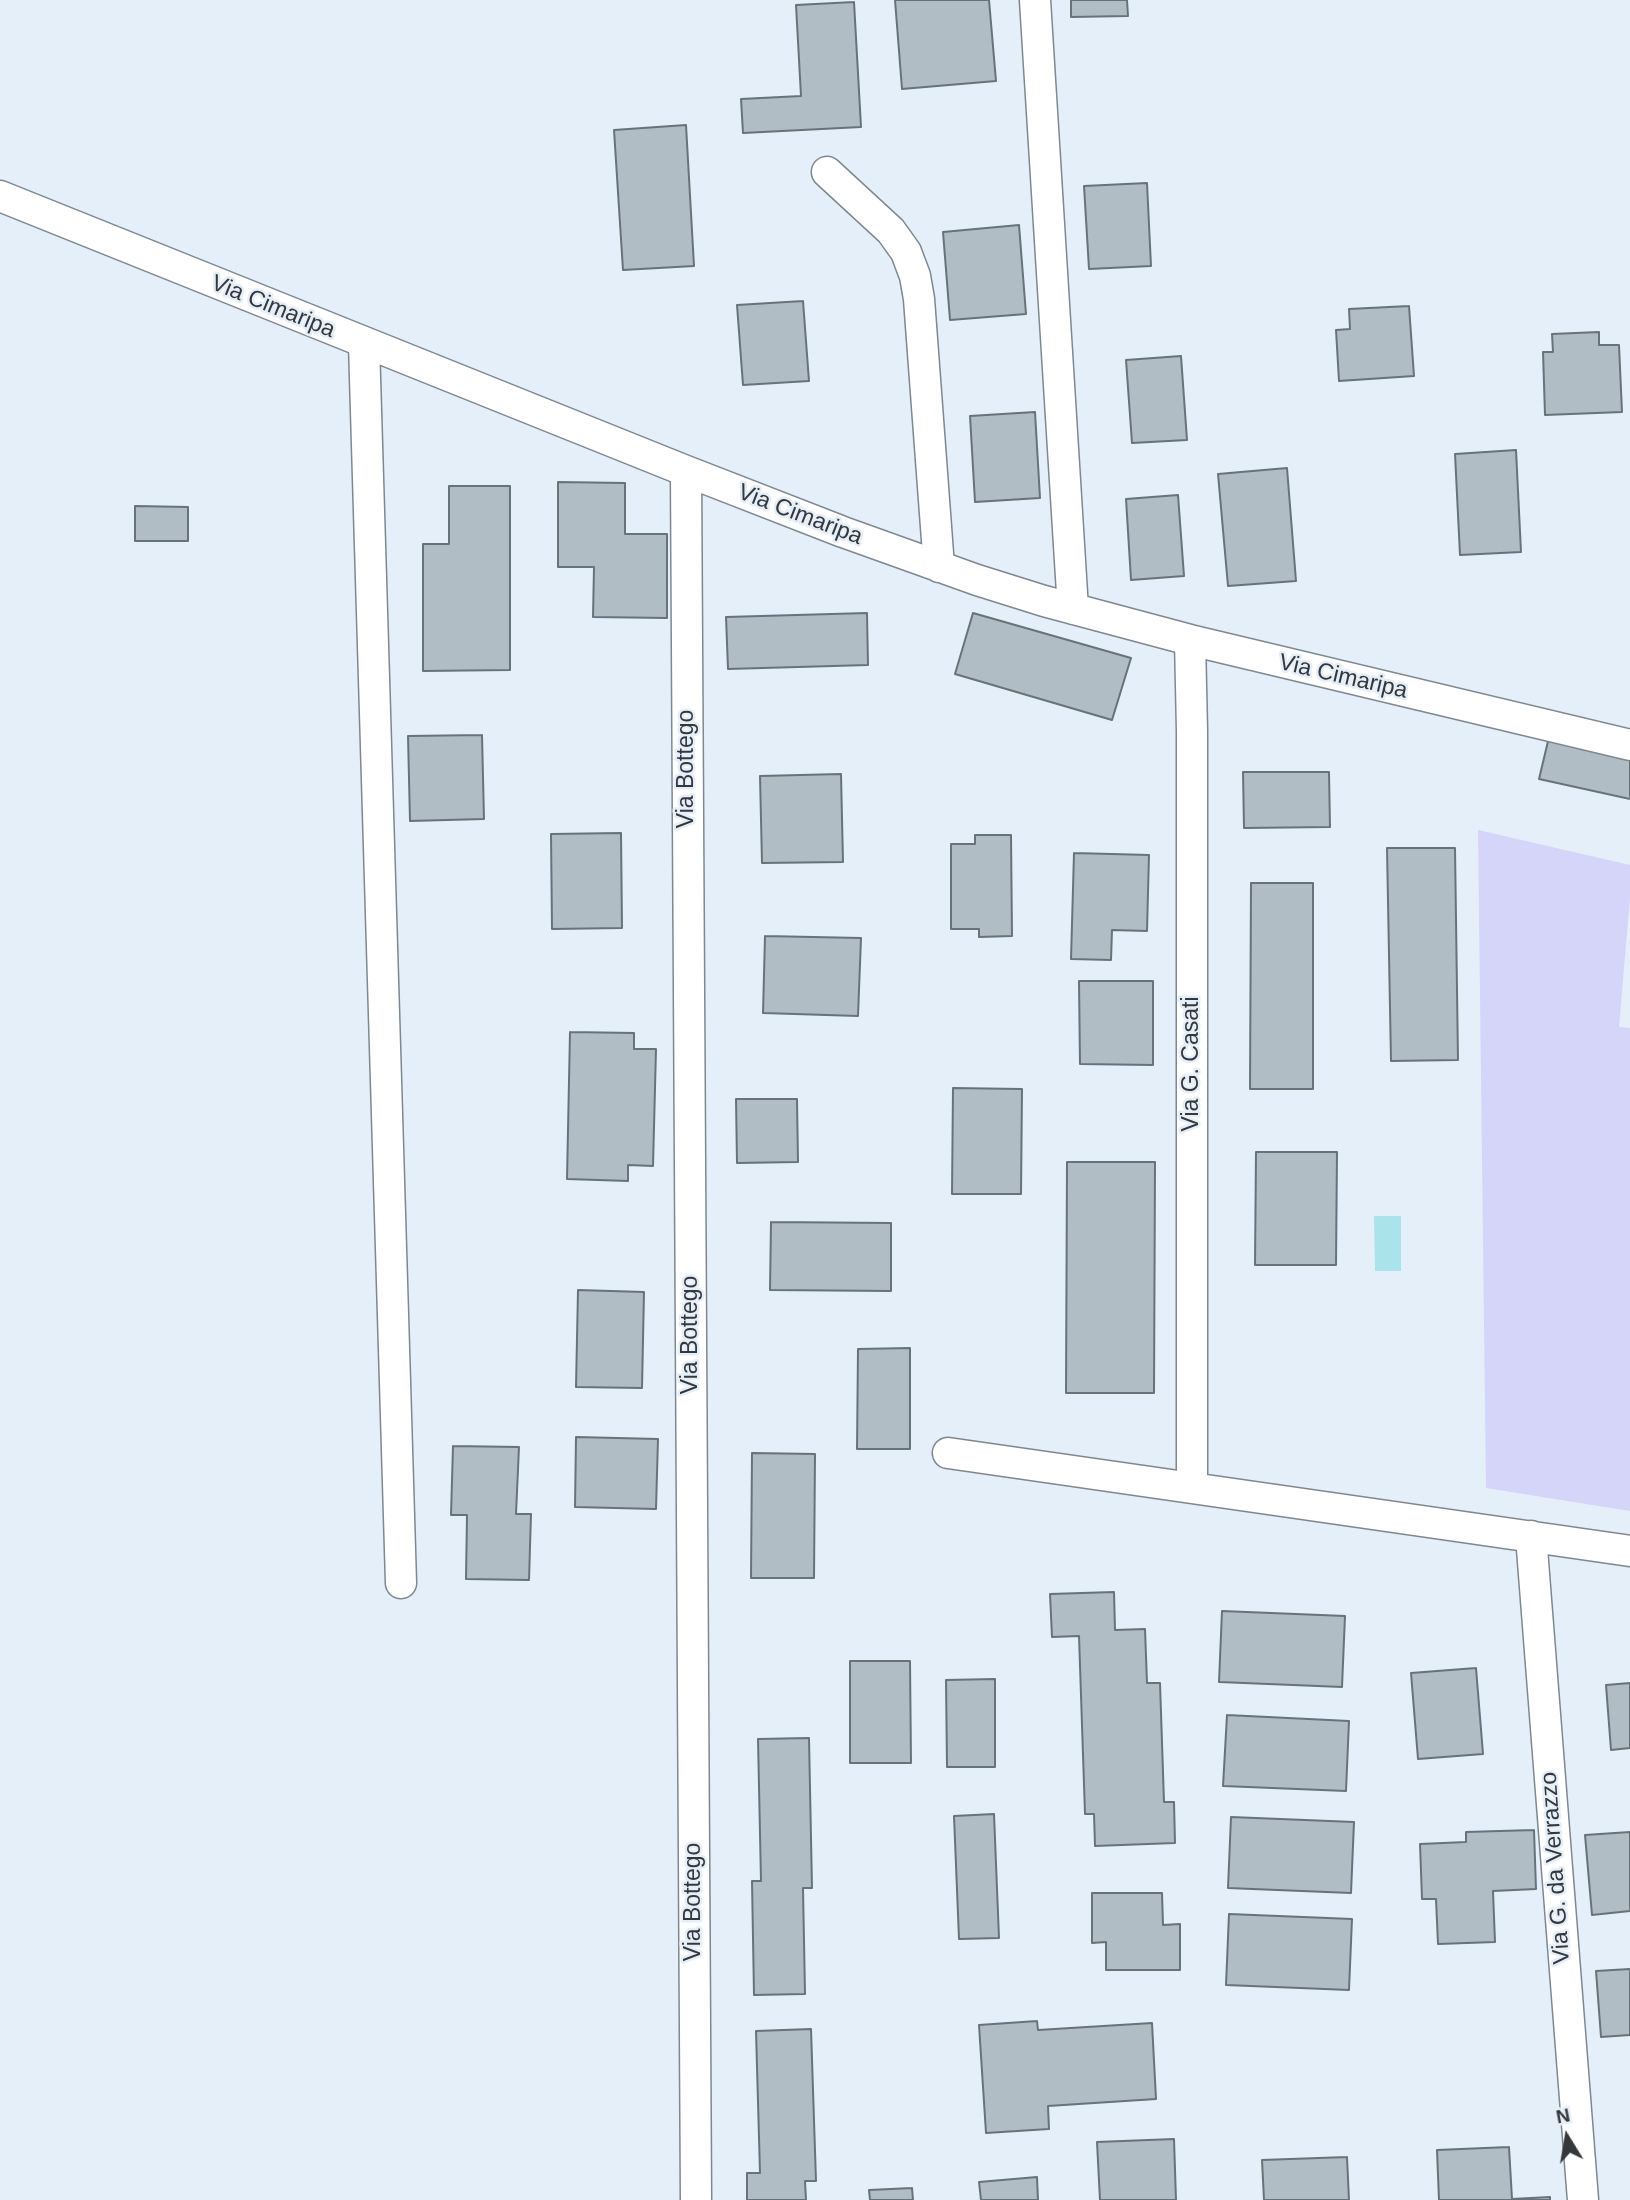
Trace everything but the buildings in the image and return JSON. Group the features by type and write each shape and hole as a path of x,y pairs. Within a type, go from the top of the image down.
{"street":[{"path":"1035,0 1073,610"},
{"path":"827,172 891,230 906,252 915,276 939,566"},
{"name":"Via Cimaripa","path":"0,196 686,471 939,566 1073,610 1630,745"},
{"path":"364,344 401,1583"},
{"name":"Via Bottego","path":"686,471 696,2200"},
{"name":"Via G. Casati","path":"1190,640 1192,1488"},
{"path":"948,1453 1630,1551"},
{"name":"Via G. da Verrazzo","path":"1531,1536 1583,2200"}],"shaded area":[{"path":"1478,830 1630,865 1630,898 1619,1027 1630,1028 1630,1511 1486,1488"},
{"path":"1374,1216 1401,1216 1401,1271 1375,1271"}]}
